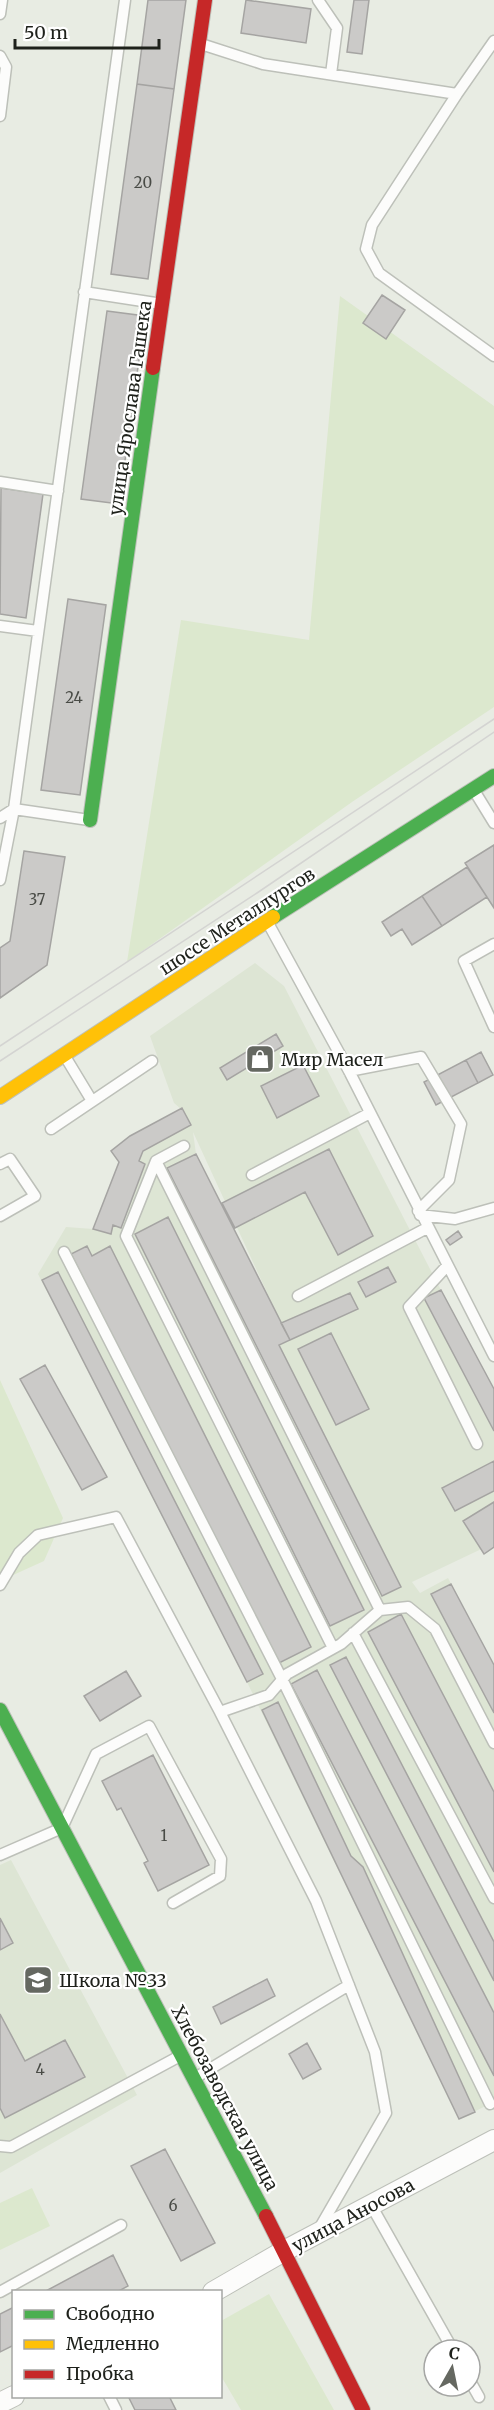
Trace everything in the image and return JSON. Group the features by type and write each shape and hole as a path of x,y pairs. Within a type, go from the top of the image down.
{"main road":[{"name":"улица Ярослава Гашека","path":"90,820 205,0"},
{"name":"шоссе Металлургов","path":"0,1097 267,921 494,776"},
{"name":"Хлебозаводская улица","path":"0,1710 284,2251 363,2410"}],"street":[{"name":"улица Аносова","path":"216,2290 284,2251 494,2140"}],"lane":[{"path":"0,14 2,0"},
{"path":"0,880 14,809 125,0"},
{"path":"318,0 338,28 331,74"},
{"path":"494,41 372,225 366,249 379,273 494,356"},
{"path":"199,43 263,64 457,94"},
{"path":"0,56 6,67 0,116"},
{"path":"84,292 162,304"},
{"path":"0,482 58,491"},
{"path":"0,626 38,631"},
{"path":"474,790 494,823"},
{"path":"0,818 14,809 90,820"},
{"path":"267,921 349,1071 419,1213 494,1356"},
{"path":"494,944 464,961 494,1026"},
{"path":"65,1055 92,1101"},
{"path":"349,1071 421,1057 461,1124 448,1180 419,1213"},
{"path":"51,1129 152,1061"},
{"path":"252,1175 370,1113"},
{"path":"184,1146 156,1161 126,1236 333,1648"},
{"path":"0,1164 10,1159 35,1196 0,1216"},
{"path":"156,1161 380,1610"},
{"path":"419,1213 455,1220 494,1208"},
{"path":"298,1296 427,1228"},
{"path":"64,1252 282,1679 490,2104"},
{"path":"447,1266 409,1308 477,1444"},
{"path":"0,1585 19,1552 38,1536 116,1517 220,1712 316,1901 375,2052 386,2113 316,2234"},
{"path":"220,1712 269,1695 287,1674 333,1648 380,1610 408,1607 435,1629 494,1743"},
{"path":"353,1633 494,1898"},
{"path":"0,1855 62,1828 96,1754 149,1726 221,1859 220,1875 173,1903"},
{"path":"194,2079 349,1985"},
{"path":"0,2146 11,2147 182,2055"},
{"path":"371,2205 446,2338"},
{"path":"0,2292 121,2225"}],"shaded area":[{"path":"340,296 494,406 494,707 352,802 127,962 181,620 309,640"},
{"path":"255,963 284,986 494,1393 494,1543 412,1582 420,1593 448,1578 494,1665 494,2102 459,2119 247,1682 38,1274 66,1227 93,1229 119,1162 111,1151 130,1136 181,1109 174,1103 150,1036","holes":["193,1132 270,1300 196,1154"]},
{"path":"0,1380 63,1518 44,1561 0,1581"},
{"name":"Школа №33","path":"11,1860 137,2095 0,2173 0,1865"},
{"path":"32,2188 50,2226 0,2250 0,2203"},
{"path":"269,2294 334,2410 241,2410 222,2378 222,2320"}],"building":[{"path":"148,0 186,0 174,89 137,84"},
{"path":"246,0 311,9 306,43 241,33"},
{"path":"354,0 369,0 362,54 347,52"},
{"path":"137,84 174,89 148,279 111,274"},
{"path":"382,295 405,310 386,339 363,323"},
{"path":"107,311 145,316 119,504 81,499"},
{"path":"1,488 43,494 26,618 0,614"},
{"path":"68,599 106,605 80,795 41,790"},
{"path":"494,845 494,908 465,863"},
{"path":"24,851 65,857 47,965 0,998 0,948 10,941"},
{"path":"467,867 487,897 442,926 422,896"},
{"path":"422,896 442,926 412,945 402,929 391,936 382,922"},
{"path":"276,1034 283,1046 227,1080 220,1068"},
{"path":"481,1052 493,1075 478,1083 466,1060"},
{"path":"466,1060 478,1083 436,1105 424,1082"},
{"path":"303,1065 319,1096 277,1118 261,1086"},
{"path":"182,1108 191,1125 143,1151 139,1161 145,1164 121,1228 113,1225 111,1234 93,1229 119,1162 111,1151 130,1136"},
{"path":"329,1149 373,1236 338,1255 305,1192 235,1228 222,1203"},
{"path":"196,1154 290,1340 279,1345 401,1587 382,1596 167,1168"},
{"path":"168,1217 364,1610 330,1626 135,1234"},
{"path":"458,1231 462,1237 450,1245 446,1240"},
{"path":"87,1246 92,1256 110,1246 311,1647 277,1664 71,1254"},
{"path":"388,1267 396,1282 366,1297 358,1282"},
{"path":"58,1272 263,1674 247,1682 42,1280"},
{"path":"441,1290 494,1389 494,1431 424,1298"},
{"path":"350,1293 358,1309 290,1340 281,1323"},
{"path":"331,1333 369,1409 336,1425 298,1349"},
{"path":"45,1365 107,1477 82,1490 20,1379"},
{"path":"494,1461 494,1491 455,1511 442,1488"},
{"path":"494,1502 494,1547 484,1554 463,1521"},
{"path":"451,1584 494,1665 494,1713 431,1594"},
{"path":"401,1614 494,1792 494,1872 368,1632"},
{"path":"346,1657 494,1942 494,1981 330,1665"},
{"path":"317,1670 494,2013 494,2076 291,1684"},
{"path":"126,1671 141,1696 100,1721 84,1696"},
{"path":"278,1702 351,1856 363,1867 475,2112 459,2119 262,1710"},
{"path":"153,1755 209,1865 158,1891 144,1863 148,1861 121,1808 117,1810 102,1781"},
{"path":"0,1918 13,1943 0,1950"},
{"path":"267,1979 275,1996 221,2024 213,2007"},
{"path":"0,2014 25,2061 65,2040 85,2077 5,2118 0,2108"},
{"path":"307,2043 321,2069 303,2079 289,2054"},
{"path":"165,2149 215,2243 181,2261 131,2166"},
{"path":"113,2255 128,2286 121,2290 48,2290"},
{"path":"12,2308 12,2346 0,2352 0,2314"},
{"path":"129,2398 170,2398 176,2410 135,2410"}],"tram line":[{"path":"0,1046 494,719"},
{"path":"0,1061 257,893 494,732"}],"traffic: fast":[{"path":"90,820 153,368"},
{"path":"273,917 494,776"},
{"path":"0,1710 266,2216"}],"traffic: slow":[{"path":"0,1097 273,917"}],"traffic: jam":[{"path":"153,368 205,0"},
{"path":"266,2216 363,2410"}],"place":[{"name":"Мир Масел","path":"260,1059"},
{"name":"Школа №33","path":"38,1980"}]}
